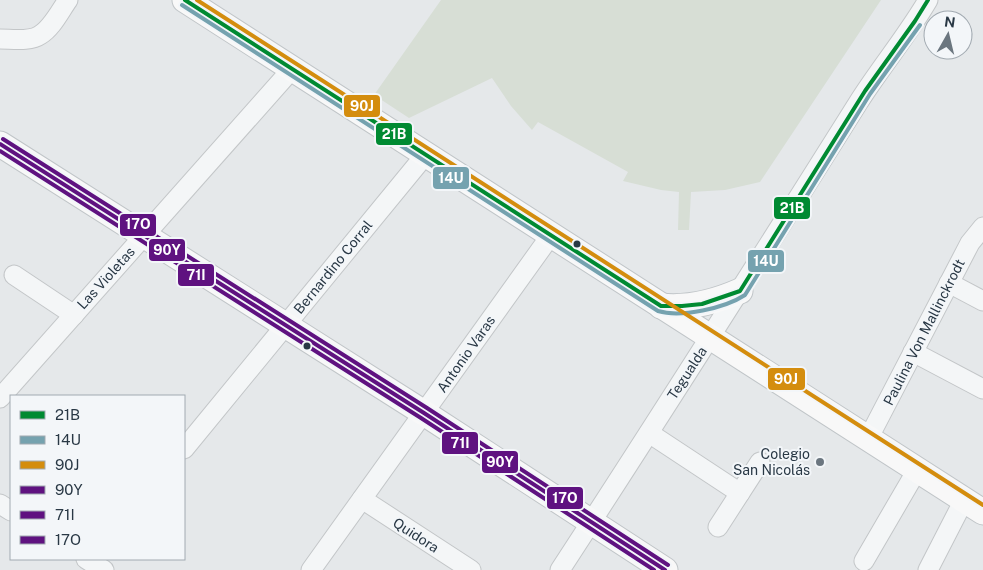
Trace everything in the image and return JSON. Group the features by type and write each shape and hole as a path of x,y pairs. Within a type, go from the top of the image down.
{"main road":[{"path":"186,0 973,506"},
{"path":"0,144 665,570"},
{"path":"661,306 702,305 740,290"}],"street":[{"path":"0,39 30,39 40,36 47,30 68,0"},
{"name":"Tegualda","path":"560,570 866,91 928,0"},
{"name":"Las Violetas","path":"0,398 292,69"},
{"name":"Bernardino Corral","path":"185,448 426,154"},
{"name":"Paulina Von Mallinckrodt","path":"868,439 970,243 983,227"},
{"name":"Antonio Varas","path":"313,570 551,235"},
{"path":"14,275 74,315"},
{"path":"948,284 983,302"},
{"path":"913,352 983,389"},
{"path":"648,433 740,493"},
{"path":"718,527 760,462"},
{"path":"864,561 917,470"},
{"name":"Quidora","path":"362,499 471,570"},
{"path":"928,570 973,506"}],"shaded area":[{"path":"441,0 881,0 760,182 725,190 691,192 689,230 678,230 679,192 661,190 623,181 628,172 538,122 532,130 511,106 492,78 409,118 374,95"}],"transit line":[{"name":"21B","path":"185,0 661,306 702,304 740,291 865,91 928,0"},
{"name":"90J","path":"197,0 983,505"},
{"name":"14U","path":"182,5 658,311 668,313 715,308 745,295 870,94 920,25"},
{"name":"17O","path":"3,139 427,408 668,565"},
{"name":"90Y","path":"0,144 424,413 665,570"},
{"name":"71I","path":"0,151 421,418 654,570"}],"place":[{"name":"Colegio San Nicolás","path":"820,462"}]}
